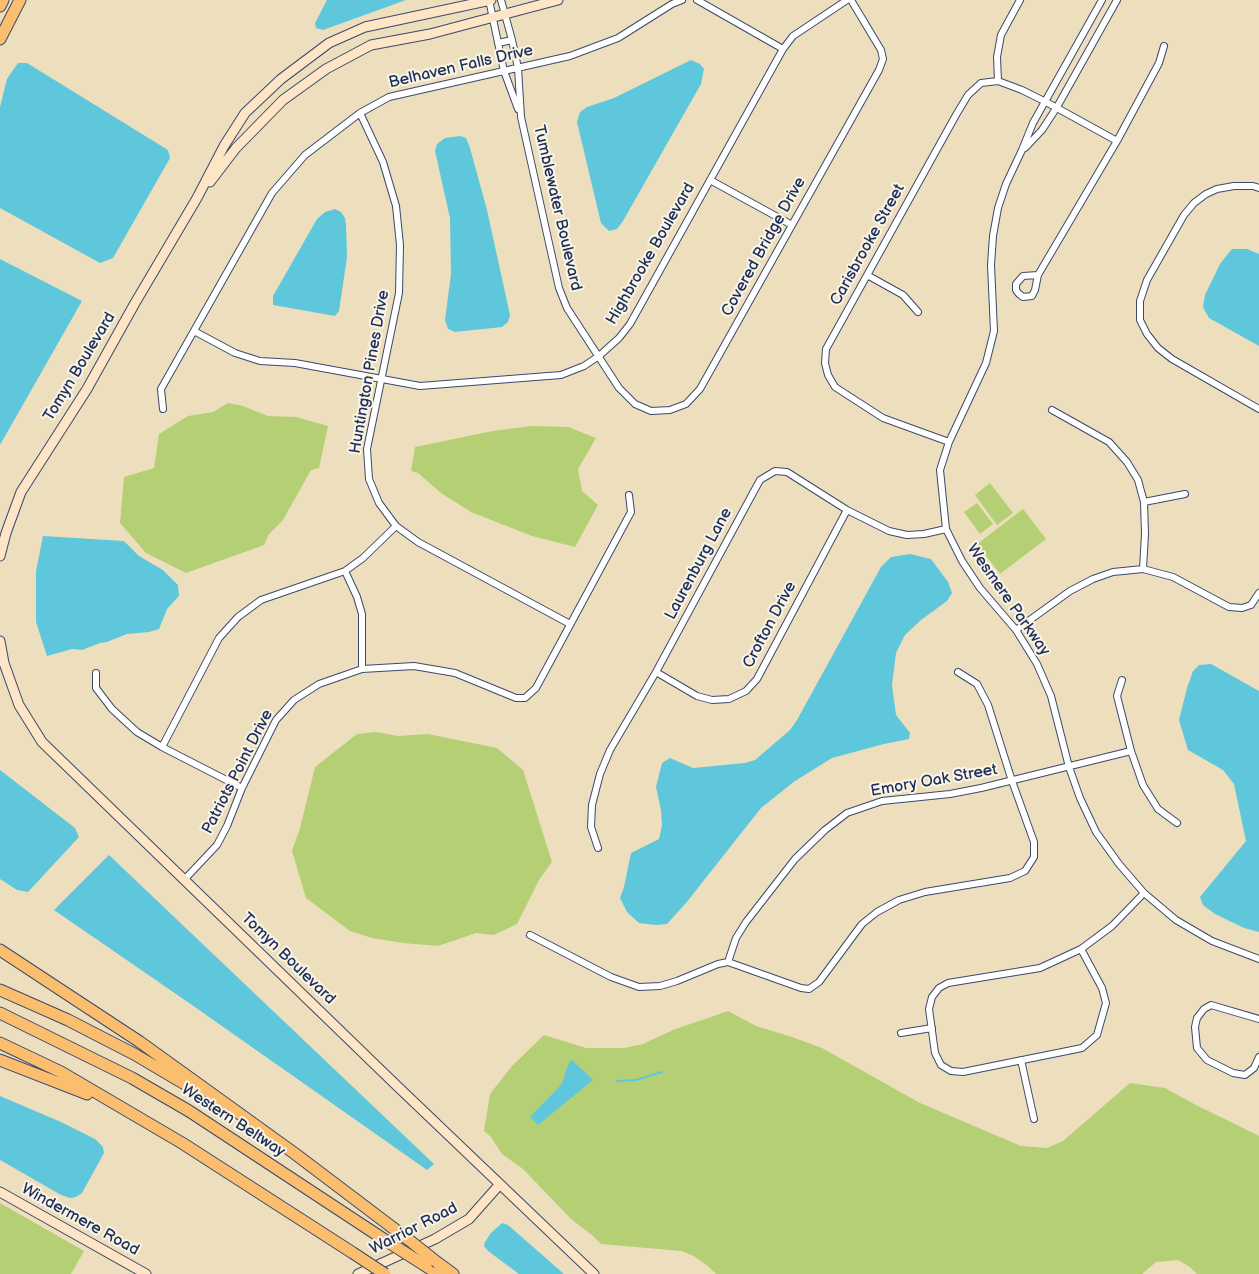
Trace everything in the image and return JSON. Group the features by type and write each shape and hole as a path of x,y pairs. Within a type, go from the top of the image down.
{"highway":[{"path":"0,6 3,0"},
{"path":"0,39 20,0"},
{"path":"0,950 140,1042 294,1153 409,1240 438,1268 453,1274"},
{"path":"0,990 68,1020 134,1054 218,1104 294,1153"},
{"name":"Western Beltway","path":"0,1013 132,1078 189,1111 426,1266 438,1268"},
{"path":"0,1043 61,1072 182,1143 385,1274"},
{"path":"0,1060 22,1067 128,1112"}],"street":[{"name":"Tumblewater Boulevard","path":"490,0 504,71 521,117 559,288 567,308 599,356"},
{"name":"Tomyn Boulevard","path":"0,556 21,492 87,389 135,303 198,198 224,146 246,113 281,79 329,43 365,27 490,0"},
{"name":"Tumblewater Boulevard","path":"501,0 518,68 521,117"},
{"name":"Tomyn Boulevard","path":"198,198 236,148 283,100 326,69 371,45 430,34 558,0"},
{"name":"Belhaven Falls Drive","path":"163,409 161,389 272,193 305,155 360,113 389,97 570,56 618,38 672,4 682,0"},
{"path":"698,0 783,49"},
{"name":"Highbrooke Boulevard","path":"194,331 235,353 260,360 295,363 420,386 561,374 584,366 599,356 619,338 630,324 783,49 793,36 849,0"},
{"name":"Covered Bridge Drive","path":"599,356 619,388 635,404 651,411 670,410 686,404 700,389 880,70 883,59 880,50 849,0"},
{"path":"1020,0 1001,35 997,57 998,81 1022,90 1056,107 1117,141"},
{"name":"Wesmere Parkway","path":"1102,0 1033,123 1006,184 998,208 992,236 991,265 994,331 986,363 949,442 940,470 946,529 962,561 980,588 1016,630 1037,664 1051,696 1069,767 1080,798 1096,832 1119,864 1144,893 1176,920 1205,937 1259,959"},
{"name":"Wesmere Parkway","path":"1022,150 1042,130 1117,0"},
{"path":"498,43 512,40"},
{"path":"1038,276 1117,141 1159,63 1164,46"},
{"name":"Carisbrooke Street","path":"949,442 884,418 835,386 828,375 825,363 826,350 968,95 981,83 998,81"},
{"name":"Huntington Pines Drive","path":"360,113 383,162 396,206 400,245 399,293 367,449 368,479 379,503 396,526 418,542 570,624"},
{"path":"710,180 792,225"},
{"path":"1259,188 1253,186 1234,186 1217,189 1194,203 1184,215 1147,280 1140,302 1140,320 1147,334 1158,348 1172,359 1259,409"},
{"path":"867,275 903,295 918,312"},
{"path":"1052,410 1108,442 1127,462 1138,480 1144,502 1143,569"},
{"name":"Laurenburg Lane","path":"598,848 592,827 592,805 600,774 610,750 656,672 760,480 775,471 786,472 848,510 889,531 924,534 946,529"},
{"path":"1144,502 1185,494"},
{"path":"570,624 631,512 630,495"},
{"name":"Crofton Drive","path":"656,672 697,696 712,700 729,699 746,691 757,679 848,510"},
{"path":"162,747 220,638 238,617 261,600 345,571 363,558 396,526"},
{"path":"1016,630 1070,591 1093,579 1113,572 1143,569 1173,576 1229,607 1242,608 1250,605 1259,593"},
{"path":"345,571 357,597 362,614 362,669"},
{"name":"Patriots Point Drive","path":"184,880 217,845 227,826 242,788 276,720 294,700 319,684 362,669 414,666 455,673 516,698 525,698 536,688 570,624"},
{"name":"Tomyn Boulevard","path":"0,640 4,663 19,705 42,742 594,1274"},
{"path":"530,935 611,977 639,987 660,986 728,962 801,988 809,989 819,982 862,924 877,912 899,900 925,892 1010,878 1025,871 1034,857 1034,842 988,705 977,684 958,672"},
{"path":"96,673 96,688 112,709 137,732 242,788"},
{"path":"1122,680 1117,696 1131,751 1143,785 1158,809 1177,823"},
{"name":"Emory Oak Street","path":"728,962 736,938 746,922 795,859 825,830 847,813 882,801 950,794 1012,781 1131,751"},
{"path":"1081,949 1102,988 1106,1003 1097,1035 1082,1048 963,1072 951,1071 941,1065 936,1052 929,1009 932,996 939,988 948,983 1040,968 1081,949 1112,926 1144,893"},
{"path":"1259,1019 1211,1005 1204,1009 1197,1018 1195,1027 1197,1048 1207,1060 1233,1073 1245,1075 1254,1068 1259,1057"},
{"path":"901,1033 932,1028"},
{"path":"1021,1060 1034,1119"},
{"name":"Warrior Road","path":"358,1274 435,1239 469,1218 500,1184"},
{"name":"Windermere Road","path":"0,1192 146,1274"}],"green space":[{"path":"228,403 243,406 268,416 296,417 328,426 319,468 311,470 283,520 269,534 264,545 186,573 146,553 120,523 124,477 154,468 159,434 188,416 213,412"},
{"path":"532,426 568,427 596,438 578,469 582,491 598,505 575,547 532,536 471,512 441,493 418,473 411,471 415,447 493,431"},
{"path":"990,483 1013,513 997,525 975,495"},
{"path":"977,503 993,524 980,534 964,512"},
{"path":"1023,509 1046,539 1000,574 977,544"},
{"path":"376,732 398,736 428,734 497,748 523,770 552,862 539,880 517,924 494,935 476,933 438,946 403,943 372,938 350,931 306,898 292,851 300,828 315,767 357,734"},
{"path":"728,1011 756,1026 822,1048 920,1103 1021,1146 1047,1148 1063,1141 1130,1083 1165,1088 1259,1136 1259,1274 1197,1274 1178,1260 1156,1262 1142,1274 716,1274 694,1256 681,1251 601,1244 571,1219 523,1169 502,1154 491,1137 484,1131 490,1094 512,1066 544,1035 586,1048 624,1048 643,1044 673,1030"},
{"path":"0,1203 84,1251 71,1274 0,1274"}],"water":[{"path":"327,0 406,0 323,30 316,28 315,23"},
{"path":"691,60 700,64 704,69 701,84 623,221 617,229 609,231 601,223 577,122 580,112 587,107 614,98"},
{"path":"18,63 27,63 168,150 170,158 113,258 100,263 0,208 0,107 7,79"},
{"path":"460,136 466,138 470,148 487,210 510,315 508,322 502,327 455,332 448,329 445,320 451,274 450,218 435,151 437,144 445,138"},
{"path":"335,209 341,212 345,218 346,225 347,257 339,311 335,316 273,305 273,296 317,219 325,212"},
{"path":"1232,249 1247,249 1259,254 1259,346 1209,318 1203,307 1205,295 1220,264"},
{"path":"0,259 82,301 0,445"},
{"path":"43,536 124,541 139,556 163,570 178,585 179,596 167,609 159,629 127,634 82,650 72,649 47,656 36,622 36,571"},
{"path":"910,554 931,559 948,582 952,593 947,601 921,620 905,635 896,653 892,685 896,715 910,733 909,739 832,758 795,781 761,808 686,903 667,924 639,923 627,912 620,898 631,853 659,839 662,825 656,787 662,763 670,758 693,768 745,763 755,760 790,730 797,720 881,567 891,557"},
{"path":"1211,664 1259,691 1259,932 1244,928 1215,914 1203,905 1200,897 1246,841 1234,784 1223,770 1188,750 1179,720 1193,671 1199,665"},
{"path":"0,770 75,828 79,837 28,892 17,890 0,879"},
{"path":"109,855 434,1164 427,1170 54,910"},
{"path":"571,1060 593,1080 538,1125 530,1117 560,1086"},
{"path":"0,1096 61,1122 95,1139 103,1147 104,1153 82,1193 70,1198 61,1195 0,1160"},
{"path":"502,1223 508,1225 564,1274 519,1274 488,1251 484,1246 485,1242 491,1233"}],"waterway":[{"path":"617,1081 636,1080 662,1072"}]}
